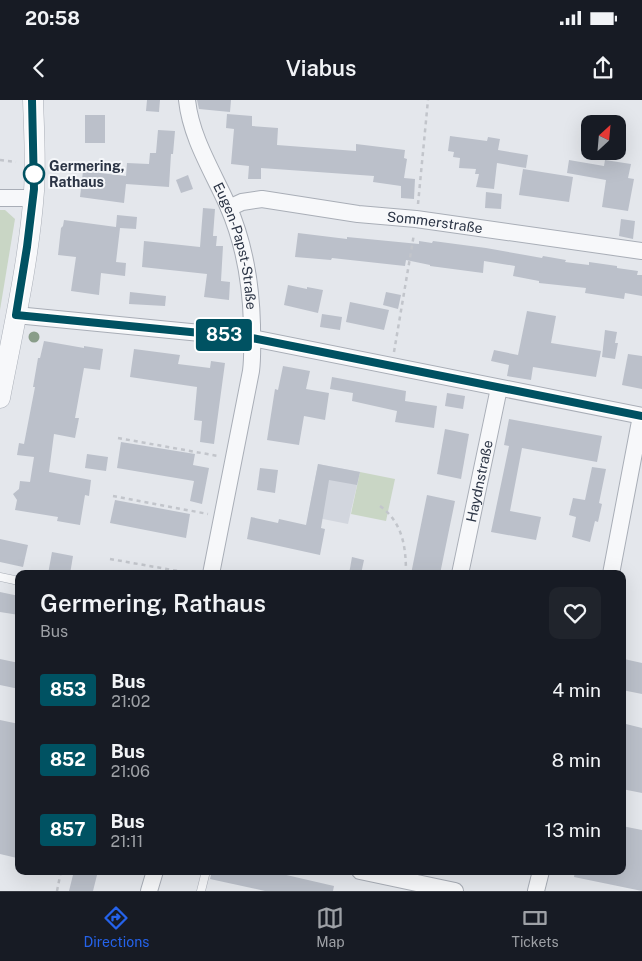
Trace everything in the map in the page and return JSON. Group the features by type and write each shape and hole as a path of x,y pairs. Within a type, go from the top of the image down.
{"street":[{"path":"0,398 16,315 33,198 32,100"},
{"name":"Eugen-Papst-Straße","path":"187,100 193,130 229,208 241,242 248,268 252,299 253,356 251,371 212,570"},
{"path":"0,198 33,198"},
{"name":"Sommerstraße","path":"229,208 242,202 262,199 358,214 416,219 642,251"},
{"path":"16,315 252,338 642,416 612,570"},
{"name":"Haydnstraße","path":"461,570 499,388"},
{"path":"149,891 154,875"},
{"path":"379,875 455,891"},
{"path":"536,891 540,875"}],"lane":[{"path":"0,577 15,580"},
{"path":"201,891 205,875"}],"path":[{"path":"391,365 416,219 428,100"},
{"path":"0,160 16,161 16,168"},
{"path":"118,438 234,458"},
{"path":"113,496 222,517"},
{"path":"380,506 391,514 402,537 406,570"},
{"path":"110,559 172,570"},
{"path":"56,891 60,875"}],"shaded area":[{"path":"318,464 360,472 348,524 308,516"}],"green space":[{"path":"0,210 5,210 15,219 0,310"},
{"path":"360,472 395,479 386,521 351,514"}],"building":[{"path":"147,100 160,100 159,112 146,111"},
{"path":"197,100 231,100 230,112 199,109"},
{"path":"227,114 252,116 252,126 278,128 277,145 356,151 356,144 405,150 404,158 407,159 404,178 415,179 414,199 401,198 401,186 373,182 374,176 261,168 261,179 248,179 249,166 231,164 234,129 226,128"},
{"path":"85,115 105,115 105,143 85,143"},
{"path":"158,130 175,131 173,154 171,154 169,187 126,184 124,203 80,197 83,171 126,176 127,163 149,164 150,153 156,153"},
{"path":"450,136 487,141 488,137 500,139 498,150 528,155 526,168 497,163 494,189 476,187 479,174 475,174 476,169 459,168 460,158 453,157 454,152 448,151"},
{"path":"569,160 604,166 605,160 631,164 628,178 634,179 628,211 602,207 606,180 567,173"},
{"path":"523,169 573,177 569,202 519,195"},
{"path":"188,175 193,189 181,193 176,180"},
{"path":"486,192 502,194 501,209 485,208"},
{"path":"203,208 215,209 213,236 217,236 216,246 223,246 221,281 230,282 229,300 204,297 207,274 142,267 144,241 200,247"},
{"path":"117,215 137,217 136,229 120,228 116,262 126,263 125,276 101,273 99,295 71,291 76,257 58,255 61,228 64,220 116,227"},
{"path":"621,219 635,221 633,239 619,236"},
{"path":"298,233 347,239 347,237 419,244 419,241 432,243 433,241 542,258 543,256 566,260 565,262 589,265 589,262 617,266 617,268 638,271 637,275 642,275 642,296 625,293 624,299 585,293 586,288 539,283 539,281 513,276 515,266 484,261 483,273 430,266 406,260 405,266 332,258 331,260 295,257"},
{"path":"288,285 323,290 318,313 284,305"},
{"path":"130,292 166,296 165,306 129,304"},
{"path":"386,292 401,295 398,309 383,305"},
{"path":"350,302 389,310 384,330 346,322"},
{"path":"527,311 556,316 551,343 601,351 596,377 533,367 531,380 507,376 509,365 491,361 494,350 518,355"},
{"path":"322,314 342,317 340,330 320,327"},
{"path":"605,330 617,332 615,343 618,343 615,359 602,357"},
{"path":"44,341 84,348 84,346 103,349 100,370 84,368 75,418 79,418 75,438 54,434 49,472 91,480 89,496 85,495 80,525 57,521 58,517 15,510 17,500 13,494 19,489 20,481 30,482 34,457 17,455 19,443 24,444 35,387 33,387 38,358 40,358"},
{"path":"134,349 180,355 178,364 210,368 211,361 225,363 214,444 200,442 202,421 194,420 197,387 130,377"},
{"path":"628,354 642,356 642,389 622,385"},
{"path":"283,366 310,371 306,389 329,393 325,420 304,416 299,445 267,440 275,389 278,390"},
{"path":"332,377 406,391 405,401 437,406 434,428 395,422 397,411 352,401 353,393 330,389"},
{"path":"447,393 465,396 463,409 445,406"},
{"path":"509,419 602,436 597,462 522,448 510,511 541,517 536,540 491,532 509,446 504,445"},
{"path":"445,429 469,434 461,479 437,474"},
{"path":"121,442 195,454 193,465 209,468 202,504 190,501 194,481 117,468"},
{"path":"87,454 108,457 106,471 85,468"},
{"path":"318,464 360,472 357,485 329,480 321,528 325,529 320,555 247,539 251,517 278,523 279,519 306,525"},
{"path":"592,467 606,469 599,503 602,504 598,522 595,521 590,542 572,537 576,517 569,515 573,498 585,500"},
{"path":"260,468 278,470 275,493 257,490"},
{"path":"427,495 455,501 441,570 412,570"},
{"path":"115,500 190,514 186,538 110,523"},
{"path":"0,539 28,545 23,567 0,562"},
{"path":"52,552 73,556 71,570 49,570"},
{"path":"352,557 364,560 362,570 350,570"},
{"path":"0,592 15,595 15,614 0,612"},
{"path":"0,659 15,662 15,688 0,685"},
{"path":"626,659 642,663 642,694 626,691"},
{"path":"0,720 15,723 15,858 0,854"},
{"path":"626,724 642,728 642,793 626,790"},
{"path":"626,827 642,830 642,891 574,877 574,875 626,875"},
{"path":"73,875 97,875 93,891 69,891"},
{"path":"211,875 286,875 334,886 333,891 265,891 210,879"}],"bus line":[{"name":"853","path":"32,100 34,189 16,315 252,338 642,416"}],"place":[{"name":"Germering, Rathaus","path":"34,174"}]}
